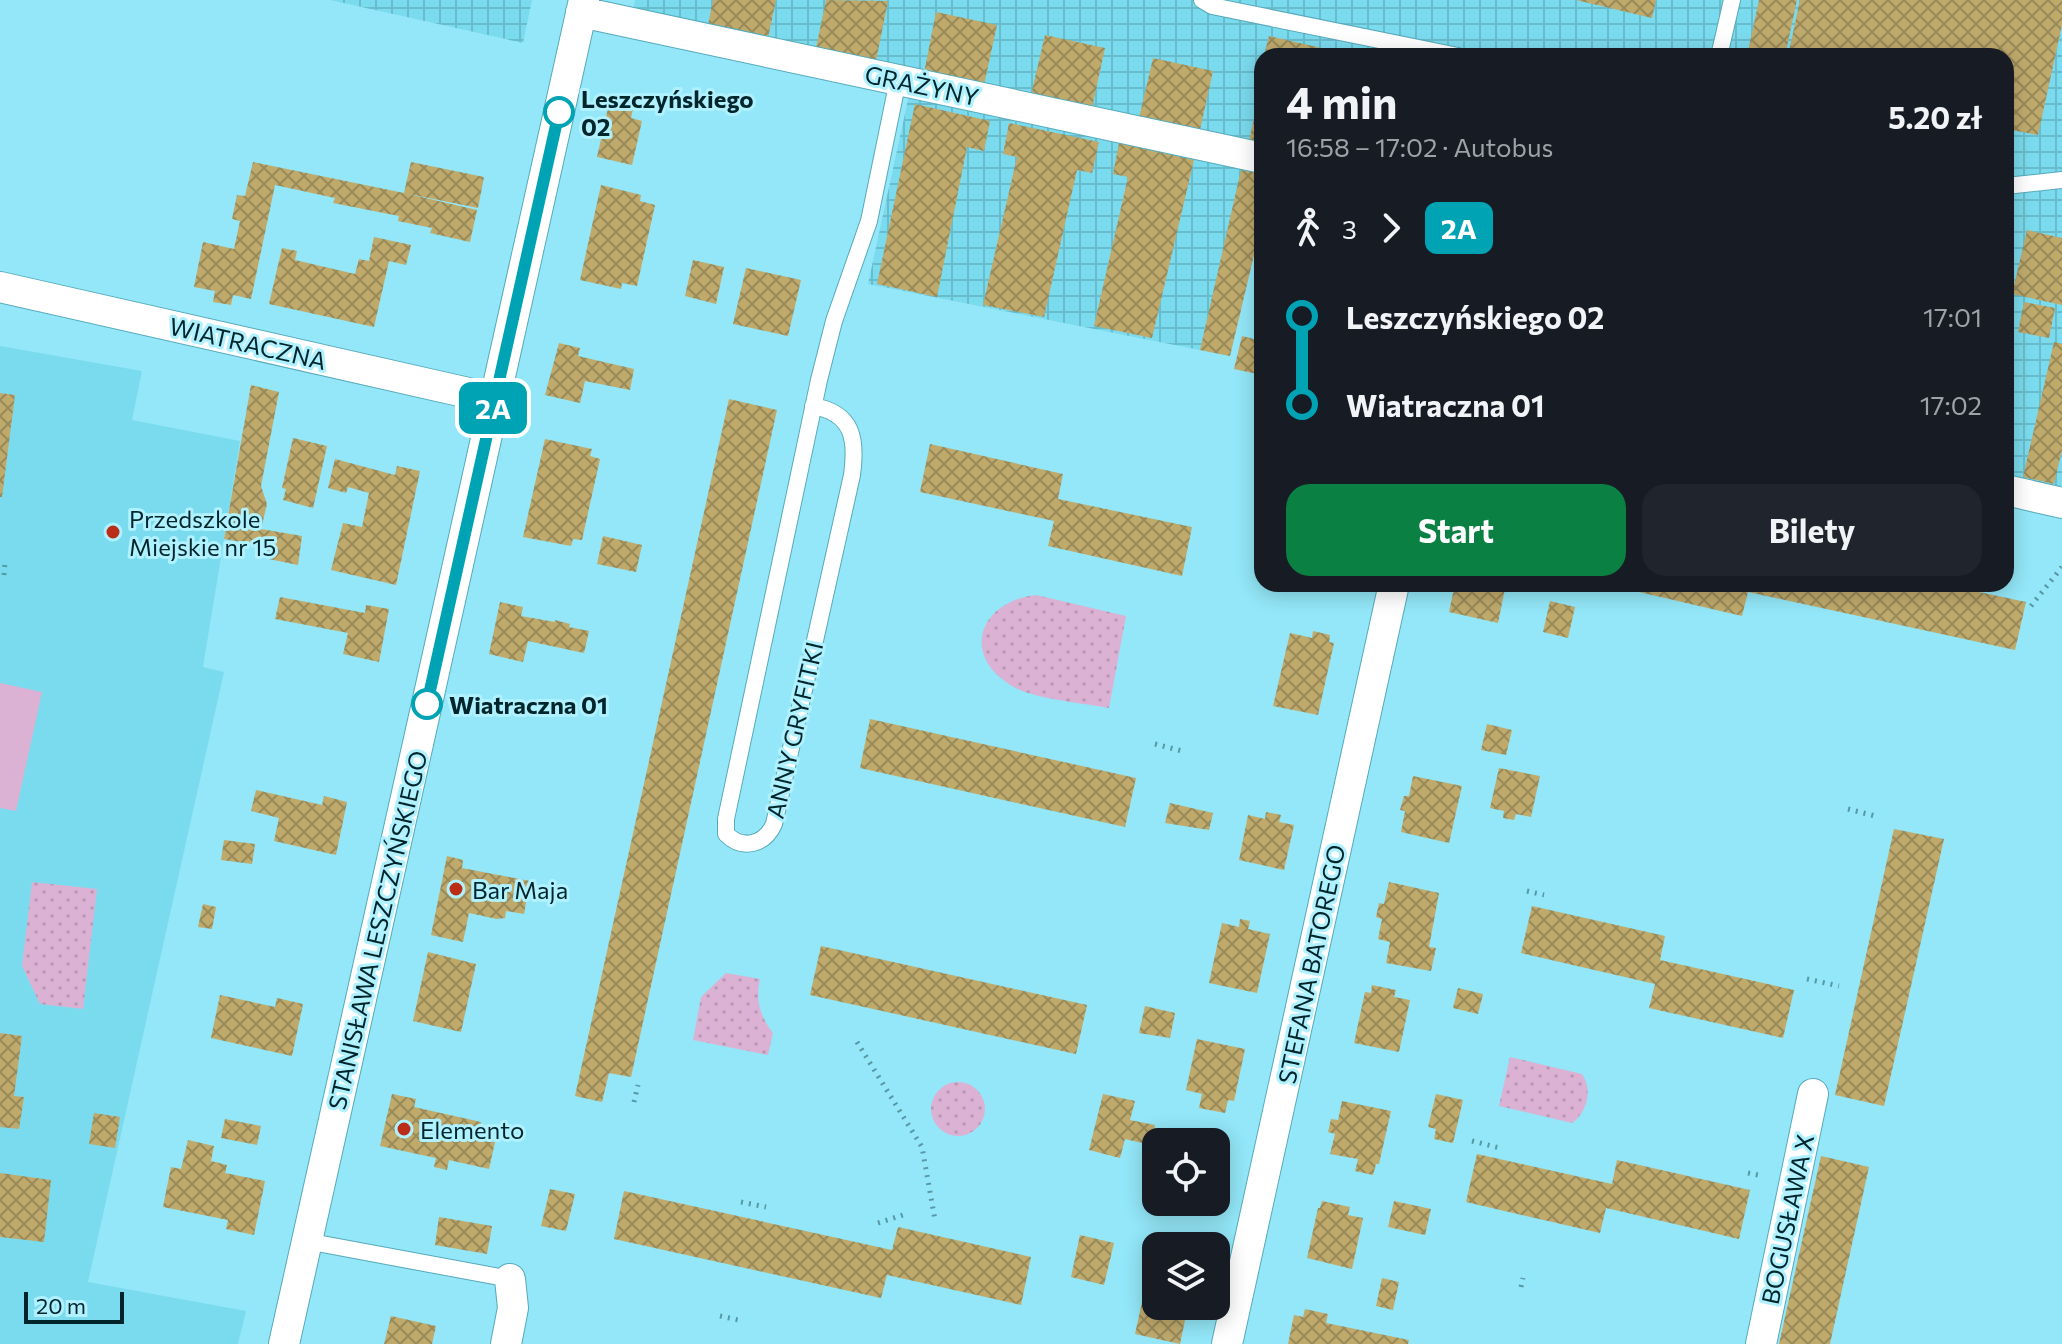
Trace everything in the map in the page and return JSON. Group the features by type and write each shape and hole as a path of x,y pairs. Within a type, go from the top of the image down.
{"street":[{"name":"GRAŻYNY","path":"583,6 898,80 1254,156"},
{"name":"STANISŁAWA LESZCZYŃSKIEGO","path":"284,1344 583,6"},
{"name":"WIATRACZNA","path":"0,287 495,399"},
{"path":"2014,492 2062,503"},
{"name":"STEFANA BATOREGO","path":"1227,1344 1392,592"},
{"name":"BOGUSŁAWA X","path":"1761,1344 1813,1094"},
{"path":"506,1344 513,1308 510,1279"}],"lane":[{"path":"1202,0 1212,6 1419,48"},
{"path":"1721,48 1732,0"},
{"name":"ANNY GRYFITKI","path":"813,406 830,409 846,422 855,451 852,475 774,824 761,841 740,843 731,839 724,827 813,406 831,332 869,221 898,80"},
{"path":"2014,185 2062,180"},
{"path":"306,1241 510,1279"}],"path":[{"path":"4,575 5,563"},
{"path":"2031,606 2062,567"},
{"path":"1155,744 1182,751"},
{"path":"1848,809 1879,817"},
{"path":"1527,891 1544,895"},
{"path":"1807,979 1839,986"},
{"path":"857,1042 922,1147 935,1220"},
{"path":"634,1102 638,1085"},
{"path":"1472,1141 1500,1148"},
{"path":"1748,1173 1763,1176"},
{"path":"741,1202 766,1207"},
{"path":"878,1223 906,1214"},
{"path":"1521,1287 1523,1278"},
{"path":"720,1316 743,1321"}],"shaded area":[{"path":"330,0 532,0 523,43"},
{"path":"635,0 2062,0 2062,494 2014,483 2014,48 1254,48 1254,149 632,14"},
{"path":"909,95 1254,167 1254,255 1230,356 868,284"},
{"path":"0,346 142,371 132,420 240,441 203,667 224,672 88,1282 246,1311 238,1344 0,1344"},
{"path":"1036,595 1126,616 1109,708 1021,690 996,674 986,660 982,646 983,632 989,619 1016,600"},
{"path":"0,683 42,692 16,811 0,808"},
{"path":"32,882 97,889 83,1009 40,1004 22,966"},
{"path":"726,973 760,979 760,1008 773,1033 768,1055 693,1040 701,997"},
{"path":"1510,1057 1582,1074 1588,1093 1585,1107 1577,1119 1572,1123 1499,1106"},
{"path":"958,1082 977,1090 985,1109 977,1128 958,1136 939,1128 931,1109 939,1090"}],"building":[{"path":"713,0 776,0 768,38 708,25"},
{"path":"826,0 888,1 876,61 816,48"},
{"path":"1576,0 1656,0 1652,18"},
{"path":"1759,0 1797,0 1787,48 1749,48"},
{"path":"1800,0 2062,0 2062,25 2038,135 2014,130 2014,48 1790,48"},
{"path":"936,12 997,25 984,85 924,73"},
{"path":"1045,35 1105,48 1092,108 1031,95"},
{"path":"1269,36 1321,48 1266,48"},
{"path":"1153,58 1213,71 1200,130 1139,118"},
{"path":"609,104 633,109 631,118 642,121 632,165 597,157"},
{"path":"915,104 990,121 984,151 967,147 937,297 877,284"},
{"path":"1254,118 1254,142 1249,141"},
{"path":"1009,123 1099,142 1092,173 1077,170 1044,317 983,305 1017,157 1003,154"},
{"path":"1119,143 1194,160 1152,338 1094,326 1128,177 1113,174"},
{"path":"253,162 477,210 470,242 430,233 432,228 398,221 399,216 333,203 335,198 275,185 251,299 233,295 231,305 213,302 215,291 194,287 203,242 234,249 240,221 232,219 237,195 245,196"},
{"path":"411,162 484,177 478,208 404,193"},
{"path":"1241,170 1254,172 1254,255 1230,356 1200,350"},
{"path":"601,185 641,195 640,201 655,205 637,286 622,283 621,289 580,280"},
{"path":"2027,230 2062,238 2062,305 2014,294"},
{"path":"374,237 411,245 406,265 389,261 374,327 269,304 282,248 297,251 295,260 355,274 359,259 369,261"},
{"path":"693,260 724,267 716,304 685,296"},
{"path":"746,268 801,280 788,336 733,324"},
{"path":"2024,302 2055,308 2049,338 2018,332"},
{"path":"1242,336 1254,339 1254,373 1234,369"},
{"path":"2054,342 2062,344 2062,450 2054,484 2023,477"},
{"path":"559,343 580,348 578,356 634,369 630,390 585,381 580,403 545,395"},
{"path":"251,385 279,392 261,486 267,504 261,529 302,536 298,565 264,558 265,546 224,539"},
{"path":"0,393 15,395 2,497 0,497"},
{"path":"729,399 777,410 631,1077 609,1073 602,1102 575,1096"},
{"path":"293,438 327,446 313,508 283,500 286,489 282,488"},
{"path":"545,439 592,449 590,456 600,459 582,540 573,539 571,546 523,537"},
{"path":"930,444 1063,474 1058,499 1192,527 1182,576 1048,546 1054,521 920,492"},
{"path":"335,459 395,475 397,466 420,471 396,585 331,570 343,523 362,527 369,493 348,487 346,493 328,488"},
{"path":"603,536 642,545 636,572 597,564"},
{"path":"1453,592 1504,592 1498,623 1449,612"},
{"path":"1639,592 1748,592 1742,616"},
{"path":"1748,592 1979,592 2026,602 2015,650"},
{"path":"280,597 365,613 366,605 389,609 379,662 343,654 348,633 275,619"},
{"path":"1550,601 1575,607 1568,638 1543,632"},
{"path":"500,602 523,607 521,616 555,620 589,631 584,653 528,641 523,662 489,654"},
{"path":"1313,631 1330,635 1329,642 1334,643 1318,715 1273,706 1290,633 1312,638"},
{"path":"870,719 1136,778 1125,827 860,768"},
{"path":"1487,724 1512,730 1506,755 1481,750"},
{"path":"1499,768 1540,776 1531,817 1516,814 1514,820 1503,818 1504,811 1490,808"},
{"path":"1413,776 1462,786 1449,843 1401,832 1405,811 1400,810 1404,796 1409,796"},
{"path":"256,790 322,805 324,796 347,802 336,855 274,841 279,818 251,811"},
{"path":"1170,803 1213,813 1209,830 1165,823"},
{"path":"1266,812 1281,815 1279,822 1294,825 1284,870 1239,860 1248,815 1265,819"},
{"path":"1894,829 1944,839 1884,1106 1835,1095"},
{"path":"224,840 255,844 252,864 221,860"},
{"path":"447,856 463,860 462,868 530,881 524,914 506,911 505,918 497,919 469,913 463,942 431,935"},
{"path":"1389,882 1439,893 1429,947 1436,948 1431,971 1386,963 1390,942 1378,939 1382,919 1376,917 1379,903 1384,904"},
{"path":"203,904 216,907 212,929 198,927"},
{"path":"1532,906 1665,936 1660,960 1794,990 1783,1038 1649,1008 1655,984 1521,953"},
{"path":"1240,919 1250,921 1248,929 1270,934 1257,993 1209,983 1222,923 1239,927"},
{"path":"821,946 1087,1005 1076,1054 810,995"},
{"path":"428,952 476,964 461,1032 413,1021"},
{"path":"1372,985 1396,990 1394,997 1410,1000 1399,1052 1354,1043 1365,992 1371,993"},
{"path":"1458,988 1483,994 1478,1014 1453,1008"},
{"path":"220,995 275,1007 277,998 303,1004 292,1056 211,1038"},
{"path":"1145,1006 1175,1013 1170,1038 1139,1033"},
{"path":"0,1033 22,1036 14,1096 24,1097 19,1129 0,1127"},
{"path":"1197,1039 1245,1049 1234,1101 1228,1100 1225,1113 1199,1108 1202,1094 1186,1090"},
{"path":"392,1094 416,1099 414,1107 481,1122 477,1139 495,1142 489,1169 449,1160 447,1170 434,1167 436,1158 380,1146"},
{"path":"1103,1094 1135,1101 1130,1120 1155,1125 1154,1128 1142,1128 1142,1143 1125,1139 1120,1158 1089,1150"},
{"path":"1436,1094 1463,1100 1453,1143 1434,1139 1436,1129 1428,1127"},
{"path":"1342,1101 1391,1111 1379,1164 1376,1164 1373,1175 1355,1171 1358,1159 1330,1154 1335,1134 1328,1132 1331,1119 1338,1120"},
{"path":"94,1113 120,1117 115,1148 89,1144"},
{"path":"225,1119 261,1126 257,1145 221,1138"},
{"path":"188,1140 214,1146 211,1161 227,1165 225,1173 265,1181 254,1235 226,1229 228,1220 163,1207 171,1167 181,1169"},
{"path":"1477,1154 1612,1184 1617,1160 1750,1190 1739,1239 1606,1208 1600,1233 1466,1202"},
{"path":"1821,1156 1869,1167 1830,1344 1779,1344"},
{"path":"0,1173 51,1180 44,1242 0,1237"},
{"path":"550,1189 575,1194 566,1231 541,1226"},
{"path":"624,1191 892,1250 898,1227 1031,1257 1021,1305 887,1275 881,1298 614,1239"},
{"path":"1322,1201 1350,1207 1348,1215 1363,1218 1352,1269 1307,1258"},
{"path":"1394,1201 1431,1209 1425,1235 1388,1227"},
{"path":"439,1217 492,1226 487,1254 435,1245"},
{"path":"1080,1235 1114,1243 1104,1285 1071,1277"},
{"path":"1382,1278 1399,1282 1393,1310 1376,1306"},
{"path":"1142,1302 1142,1320 1185,1320 1180,1344 1135,1334"},
{"path":"1305,1309 1328,1314 1326,1323 1409,1340 1408,1344 1288,1344 1294,1315 1303,1317"},
{"path":"391,1316 436,1326 432,1344 384,1344"}],"bus line":[{"name":"2A","path":"427,704 559,112"}],"place":[{"name":"Leszczyńskiego 02","path":"559,112"},
{"name":"Przedszkole Miejskie nr 15","path":"113,532"},
{"name":"Wiatraczna 01","path":"427,704"},
{"name":"Bar Maja","path":"456,889"},
{"name":"Elemento","path":"404,1129"}]}
